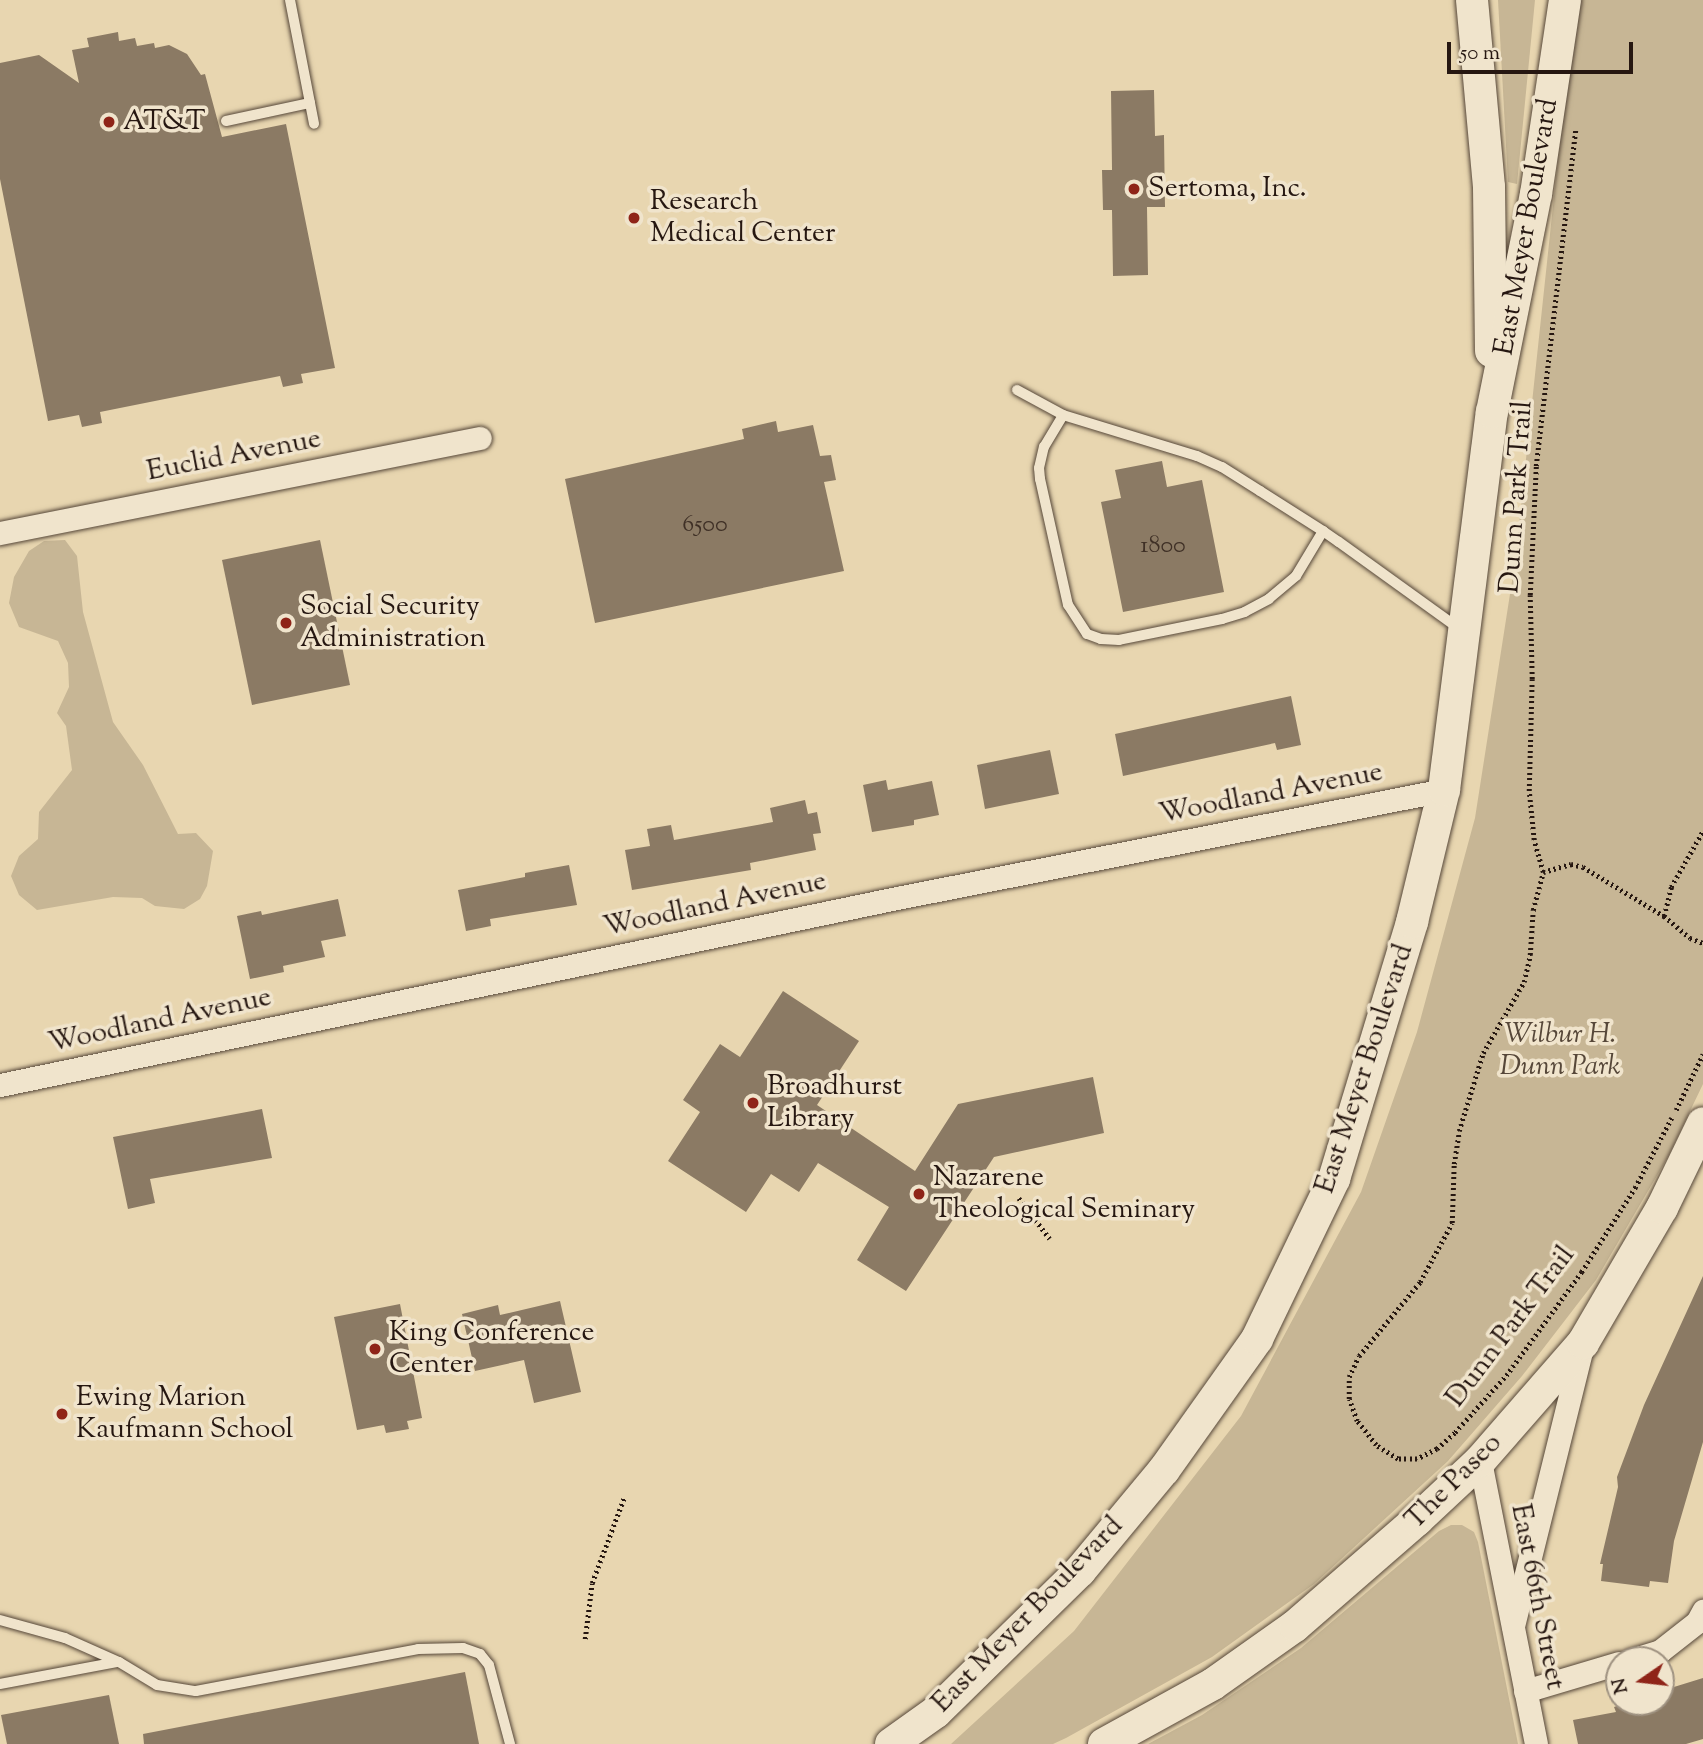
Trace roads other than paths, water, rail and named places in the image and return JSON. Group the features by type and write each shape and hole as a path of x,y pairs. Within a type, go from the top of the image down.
{"main road":[{"name":"East Meyer Boulevard","path":"1472,0 1489,187 1492,412"},
{"name":"East Meyer Boulevard","path":"891,1744 936,1712 1080,1570 1164,1470 1257,1339 1334,1179 1412,922 1444,790 1492,412 1536,194 1565,0"},
{"name":"The Paseo","path":"1104,1744 1213,1684 1296,1626 1480,1461 1583,1343 1662,1208 1703,1123"}],"street":[{"name":"Euclid Avenue","path":"0,533 480,438"},
{"name":"Woodland Avenue","path":"0,1085 897,898 1444,790"},
{"path":"1513,1626 1583,1343"},
{"name":"East 66th Street","path":"1480,1461 1536,1744"},
{"path":"1666,1646 1697,1622 1703,1611"},
{"path":"1525,1691 1605,1667"}],"lane":[{"path":"290,0 314,124"},
{"path":"226,121 310,103"},
{"path":"1017,390 1063,415 1204,459 1323,531 1464,632"},
{"path":"1063,415 1044,447 1039,468 1068,605 1087,634 1119,640 1245,612 1269,599 1296,576 1323,531"},
{"path":"0,1620 65,1638 119,1662 157,1685 196,1691 418,1648 463,1648 480,1654 489,1665 510,1744"},
{"path":"0,1684 119,1662"}],"place":[{"name":"AT&T","path":"109,122"},
{"name":"Sertoma, Inc.","path":"1134,189"},
{"name":"Research Medical Center","path":"634,218"},
{"name":"Social Security Administration","path":"286,623"},
{"name":"Broadhurst Library","path":"753,1103"},
{"name":"Nazarene Theological Seminary","path":"919,1194"},
{"name":"King Conference Center","path":"375,1349"},
{"name":"Ewing Marion Kaufmann School","path":"62,1414"}],"park label":[{"name":"Wilbur H. Dunn Park","path":"1560,1051"}]}
